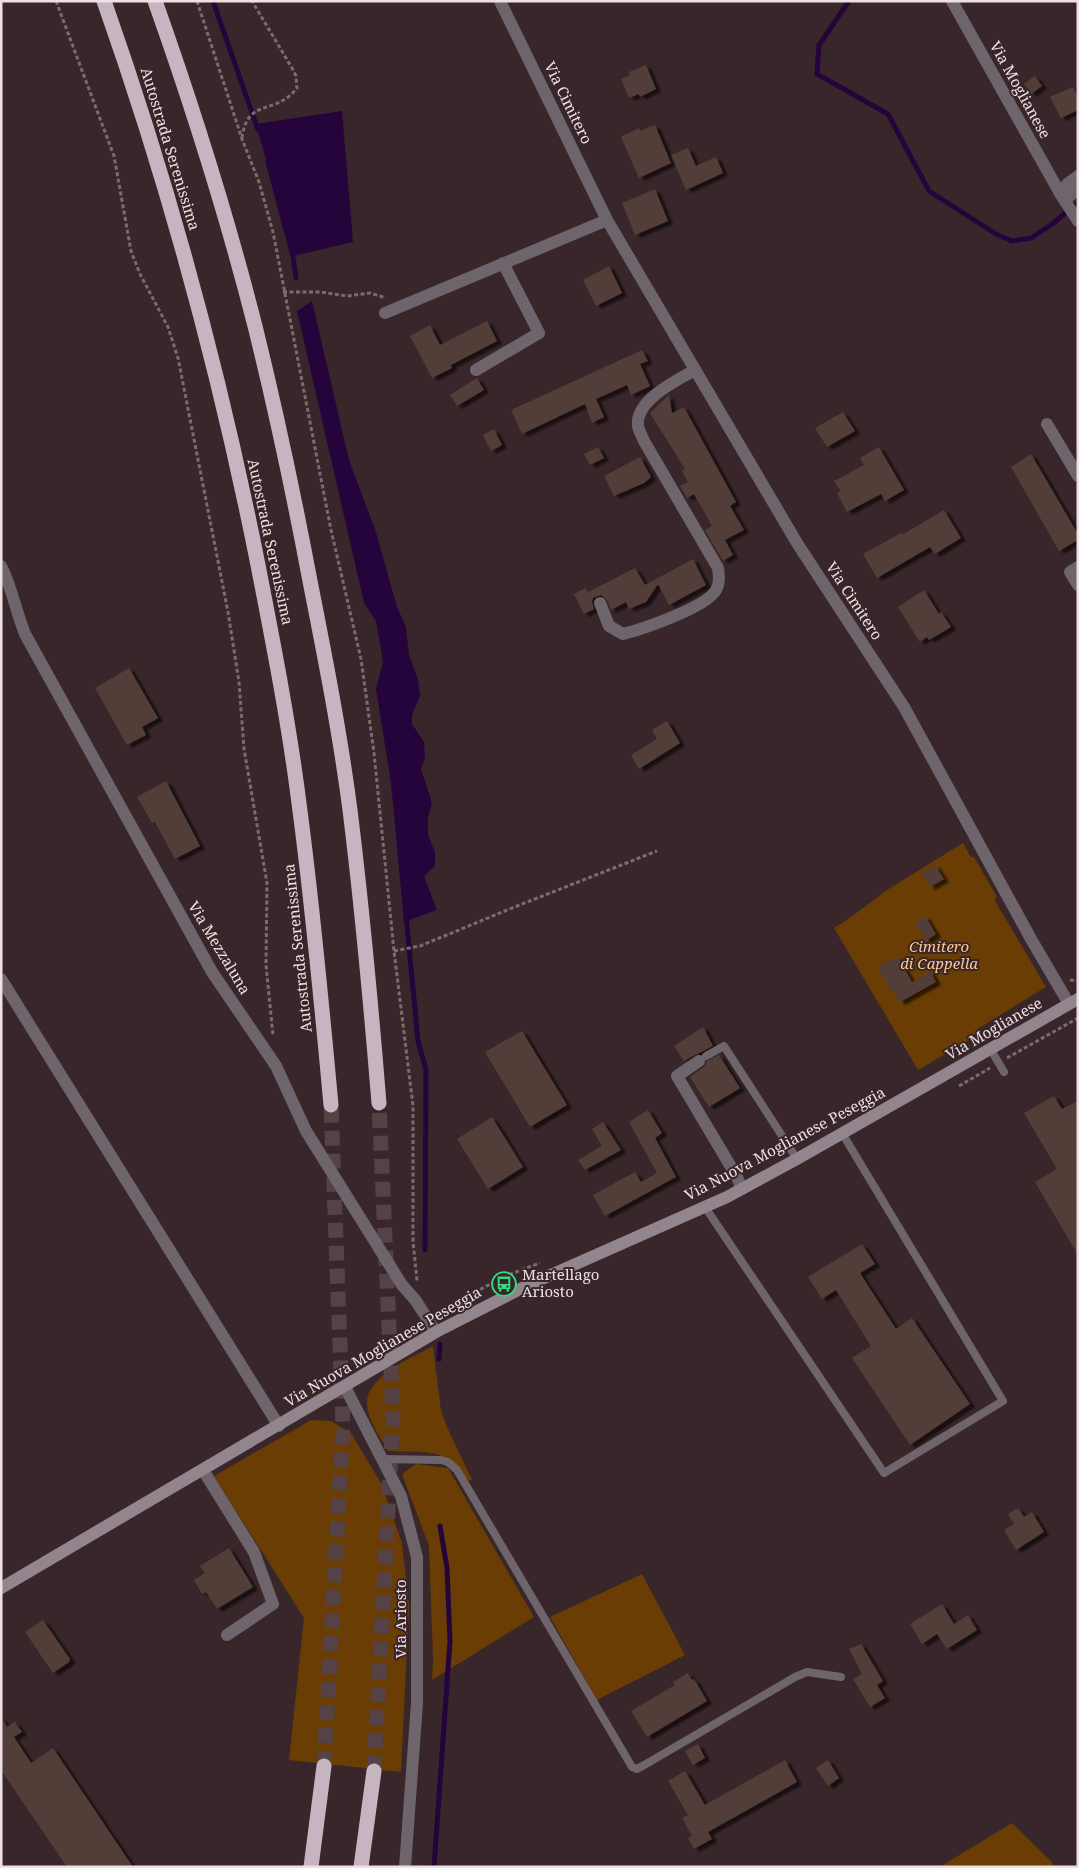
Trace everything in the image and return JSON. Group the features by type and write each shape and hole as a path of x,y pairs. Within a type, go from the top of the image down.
{"highway":[{"name":"Autostrada Serenissima","path":"104,1 135,90 172,215 207,342 242,486 274,646 300,809 320,981 331,1105"},
{"name":"Autostrada Serenissima","path":"155,1 182,78 219,198 254,325 291,480 322,640 350,808 370,990 379,1103"},
{"path":"312,1867 324,1766"},
{"path":"361,1867 374,1771"}],"main road":[{"name":"Via Moglianese","path":"925,1086 1074,1001"},
{"name":"Via Nuova Moglianese Peseggia","path":"1,1588 436,1332 526,1286 742,1189 925,1086"}],"street":[{"name":"Via Cimitero","path":"500,1 607,220 797,543 904,707 1031,939 1074,1001"},
{"name":"Via Moglianese","path":"952,1 1063,198 1078,221"},
{"path":"1063,198 1067,184 1078,176"},
{"path":"1063,198 1078,187"},
{"path":"385,313 607,220"},
{"path":"476,370 539,333 503,263"},
{"path":"600,604 609,626 623,634 702,604 716,592 720,583 718,568 644,441 638,424 640,416 658,390 695,370"},
{"path":"1047,424 1078,476"},
{"name":"Via Mezzaluna","path":"1,566 6,575 16,611 25,634 212,972 276,1066 306,1131 402,1285 416,1301 436,1332"},
{"path":"1078,567 1070,572 1078,585"},
{"path":"1,980 279,1426"},
{"path":"702,1059 677,1076 737,1177 742,1189"},
{"name":"Via Ariosto","path":"345,1387 401,1496 417,1557 418,1703 405,1867"},
{"path":"203,1470 254,1552 273,1604 227,1635"}],"lane":[{"path":"702,1059 724,1046 797,1159"},
{"path":"991,1050 1004,1072"},
{"path":"705,1207 884,1473 1003,1401 842,1133"},
{"path":"382,1458 441,1460 448,1462 457,1470 632,1767 637,1769 795,1677 807,1672 841,1677"}],"path":[{"path":"56,1 114,156 131,251 140,274 168,326 178,358 229,621 239,682 244,749 267,882 266,965 273,1038"},
{"path":"242,139 243,128 247,118 256,111 284,102 297,88 296,76 292,68 252,1"},
{"path":"283,292 307,292 346,296 370,293 381,295 403,305"},
{"path":"394,951 420,946 656,852"},
{"path":"959,1086 1078,1018"}],"green space":[{"name":"Cimitero di Cappella","path":"963,843 971,857 974,857 997,897 994,899 1046,987 979,1028 971,1039 918,1070 834,928 887,890"},
{"path":"433,1346 441,1411 472,1480 469,1481 459,1468 440,1455 426,1452 388,1451 375,1429 368,1411 368,1395 381,1377 402,1362"},
{"path":"311,1420 331,1421 351,1433 382,1485 402,1543 409,1606 401,1772 289,1760 304,1618 214,1476"},
{"path":"416,1464 448,1468 534,1617 432,1680 429,1546 402,1474"},
{"path":"642,1574 685,1655 597,1700 550,1617"},
{"path":"1012,1823 1051,1861 1054,1867 945,1867 943,1865"}],"shaded area":[{"path":"342,111 353,242 293,256 256,124"},
{"path":"312,301 349,460 376,532 397,607 406,627 409,655 418,680 420,696 412,715 412,724 424,742 425,758 421,769 432,803 428,818 428,835 435,852 435,866 424,876 437,910 404,922 391,783 376,689 383,662 376,621 364,603 297,311"}],"building":[{"path":"646,65 656,89 640,97 639,94 629,98 621,79 630,75 629,72"},
{"path":"1035,76 1042,86 1031,94 1024,84"},
{"path":"1073,87 1078,97 1078,110 1061,118 1050,97"},
{"path":"655,125 671,163 639,178 621,137 639,128 640,131"},
{"path":"688,148 696,166 716,157 723,173 686,190 671,155"},
{"path":"655,189 668,221 635,235 622,203"},
{"path":"609,266 622,293 596,306 583,280"},
{"path":"487,321 497,341 451,365 452,368 432,378 410,336 430,325 440,345"},
{"path":"642,350 648,361 640,364 650,386 631,395 627,385 596,399 604,417 592,423 585,404 522,434 511,410"},
{"path":"477,378 484,390 457,406 450,395"},
{"path":"669,395 672,413 684,407 736,502 730,506 744,530 725,540 733,555 723,561 705,530 712,526 694,494 687,498 680,486 688,482 682,471 685,469 650,413"},
{"path":"843,412 855,431 827,447 815,428"},
{"path":"494,429 502,445 491,451 483,435"},
{"path":"598,447 604,458 590,465 584,454"},
{"path":"879,447 904,490 885,501 881,494 847,512 837,493 841,491 834,481 864,465 860,458"},
{"path":"1031,454 1078,534 1078,540 1059,551 1011,467"},
{"path":"640,457 651,477 644,483 614,496 604,476"},
{"path":"944,510 961,538 935,554 930,547 877,578 863,554 901,533 902,535"},
{"path":"693,559 706,585 669,605 658,584 646,602 629,609 626,602 611,610 607,600 601,595 593,598 594,609 584,614 574,594 585,588 588,592 635,568 645,585"},
{"path":"924,590 939,614 941,612 951,627 929,640 927,637 920,642 898,607"},
{"path":"129,668 158,718 142,727 146,735 127,745 95,688"},
{"path":"667,721 680,743 639,769 631,755 657,739 652,730"},
{"path":"166,781 200,846 175,859 155,822 152,823 137,797"},
{"path":"935,865 944,879 930,887 922,873"},
{"path":"925,916 936,934 926,941 915,923"},
{"path":"897,956 912,982 930,971 936,982 900,1002 877,968"},
{"path":"703,1027 713,1046 684,1061 674,1046"},
{"path":"522,1031 567,1105 530,1127 485,1052"},
{"path":"719,1055 740,1088 709,1107 690,1077 704,1067 707,1061"},
{"path":"1054,1096 1062,1109 1078,1101 1078,1255 1035,1182 1057,1169 1024,1113"},
{"path":"648,1110 662,1133 655,1138 676,1177 605,1216 593,1195 635,1172 641,1182 657,1173 629,1122"},
{"path":"492,1117 523,1167 488,1189 457,1139"},
{"path":"603,1122 621,1150 585,1170 578,1160 602,1146 592,1129"},
{"path":"862,1244 875,1264 860,1273 896,1329 912,1318 970,1404 910,1445 852,1358 871,1346 836,1290 822,1299 808,1277"},
{"path":"1018,1508 1024,1517 1032,1512 1044,1532 1016,1550 1004,1530 1014,1524 1008,1514"},
{"path":"229,1548 253,1587 217,1609 206,1592 202,1594 194,1580 205,1573 200,1566"},
{"path":"942,1604 954,1624 968,1615 977,1630 947,1649 937,1634 922,1644 910,1624"},
{"path":"43,1620 70,1659 69,1662 53,1673 25,1632"},
{"path":"861,1644 883,1681 877,1685 885,1698 870,1707 853,1679 862,1674 849,1649"},
{"path":"688,1673 692,1680 694,1679 707,1701 647,1737 631,1711 675,1685 673,1682"},
{"path":"1,1718 7,1727 15,1722 22,1732 14,1737 31,1763 53,1748 133,1867 67,1867 1,1770"},
{"path":"698,1744 705,1758 693,1765 685,1751"},
{"path":"785,1760 797,1782 708,1832 712,1839 694,1849 688,1838 692,1836 682,1818 688,1815 668,1781 685,1771 705,1805"},
{"path":"828,1760 839,1778 828,1786 816,1768"}],"waterway":[{"path":"213,1 258,130"},
{"path":"849,1 819,45 817,74 888,114 929,191 996,234 1012,241 1031,238 1064,214"},
{"path":"268,162 293,256 296,278"},
{"path":"406,915 418,1041 426,1070 425,1250"},
{"path":"439,1359 440,1344"},
{"path":"434,1867 450,1641 447,1568 440,1526"}],"tunnel":[{"path":"374,1771 393,1416 379,1103"},
{"path":"324,1766 343,1426 331,1105"}],"place":[{"name":"Martellago Ariosto","path":"504,1284"}]}
